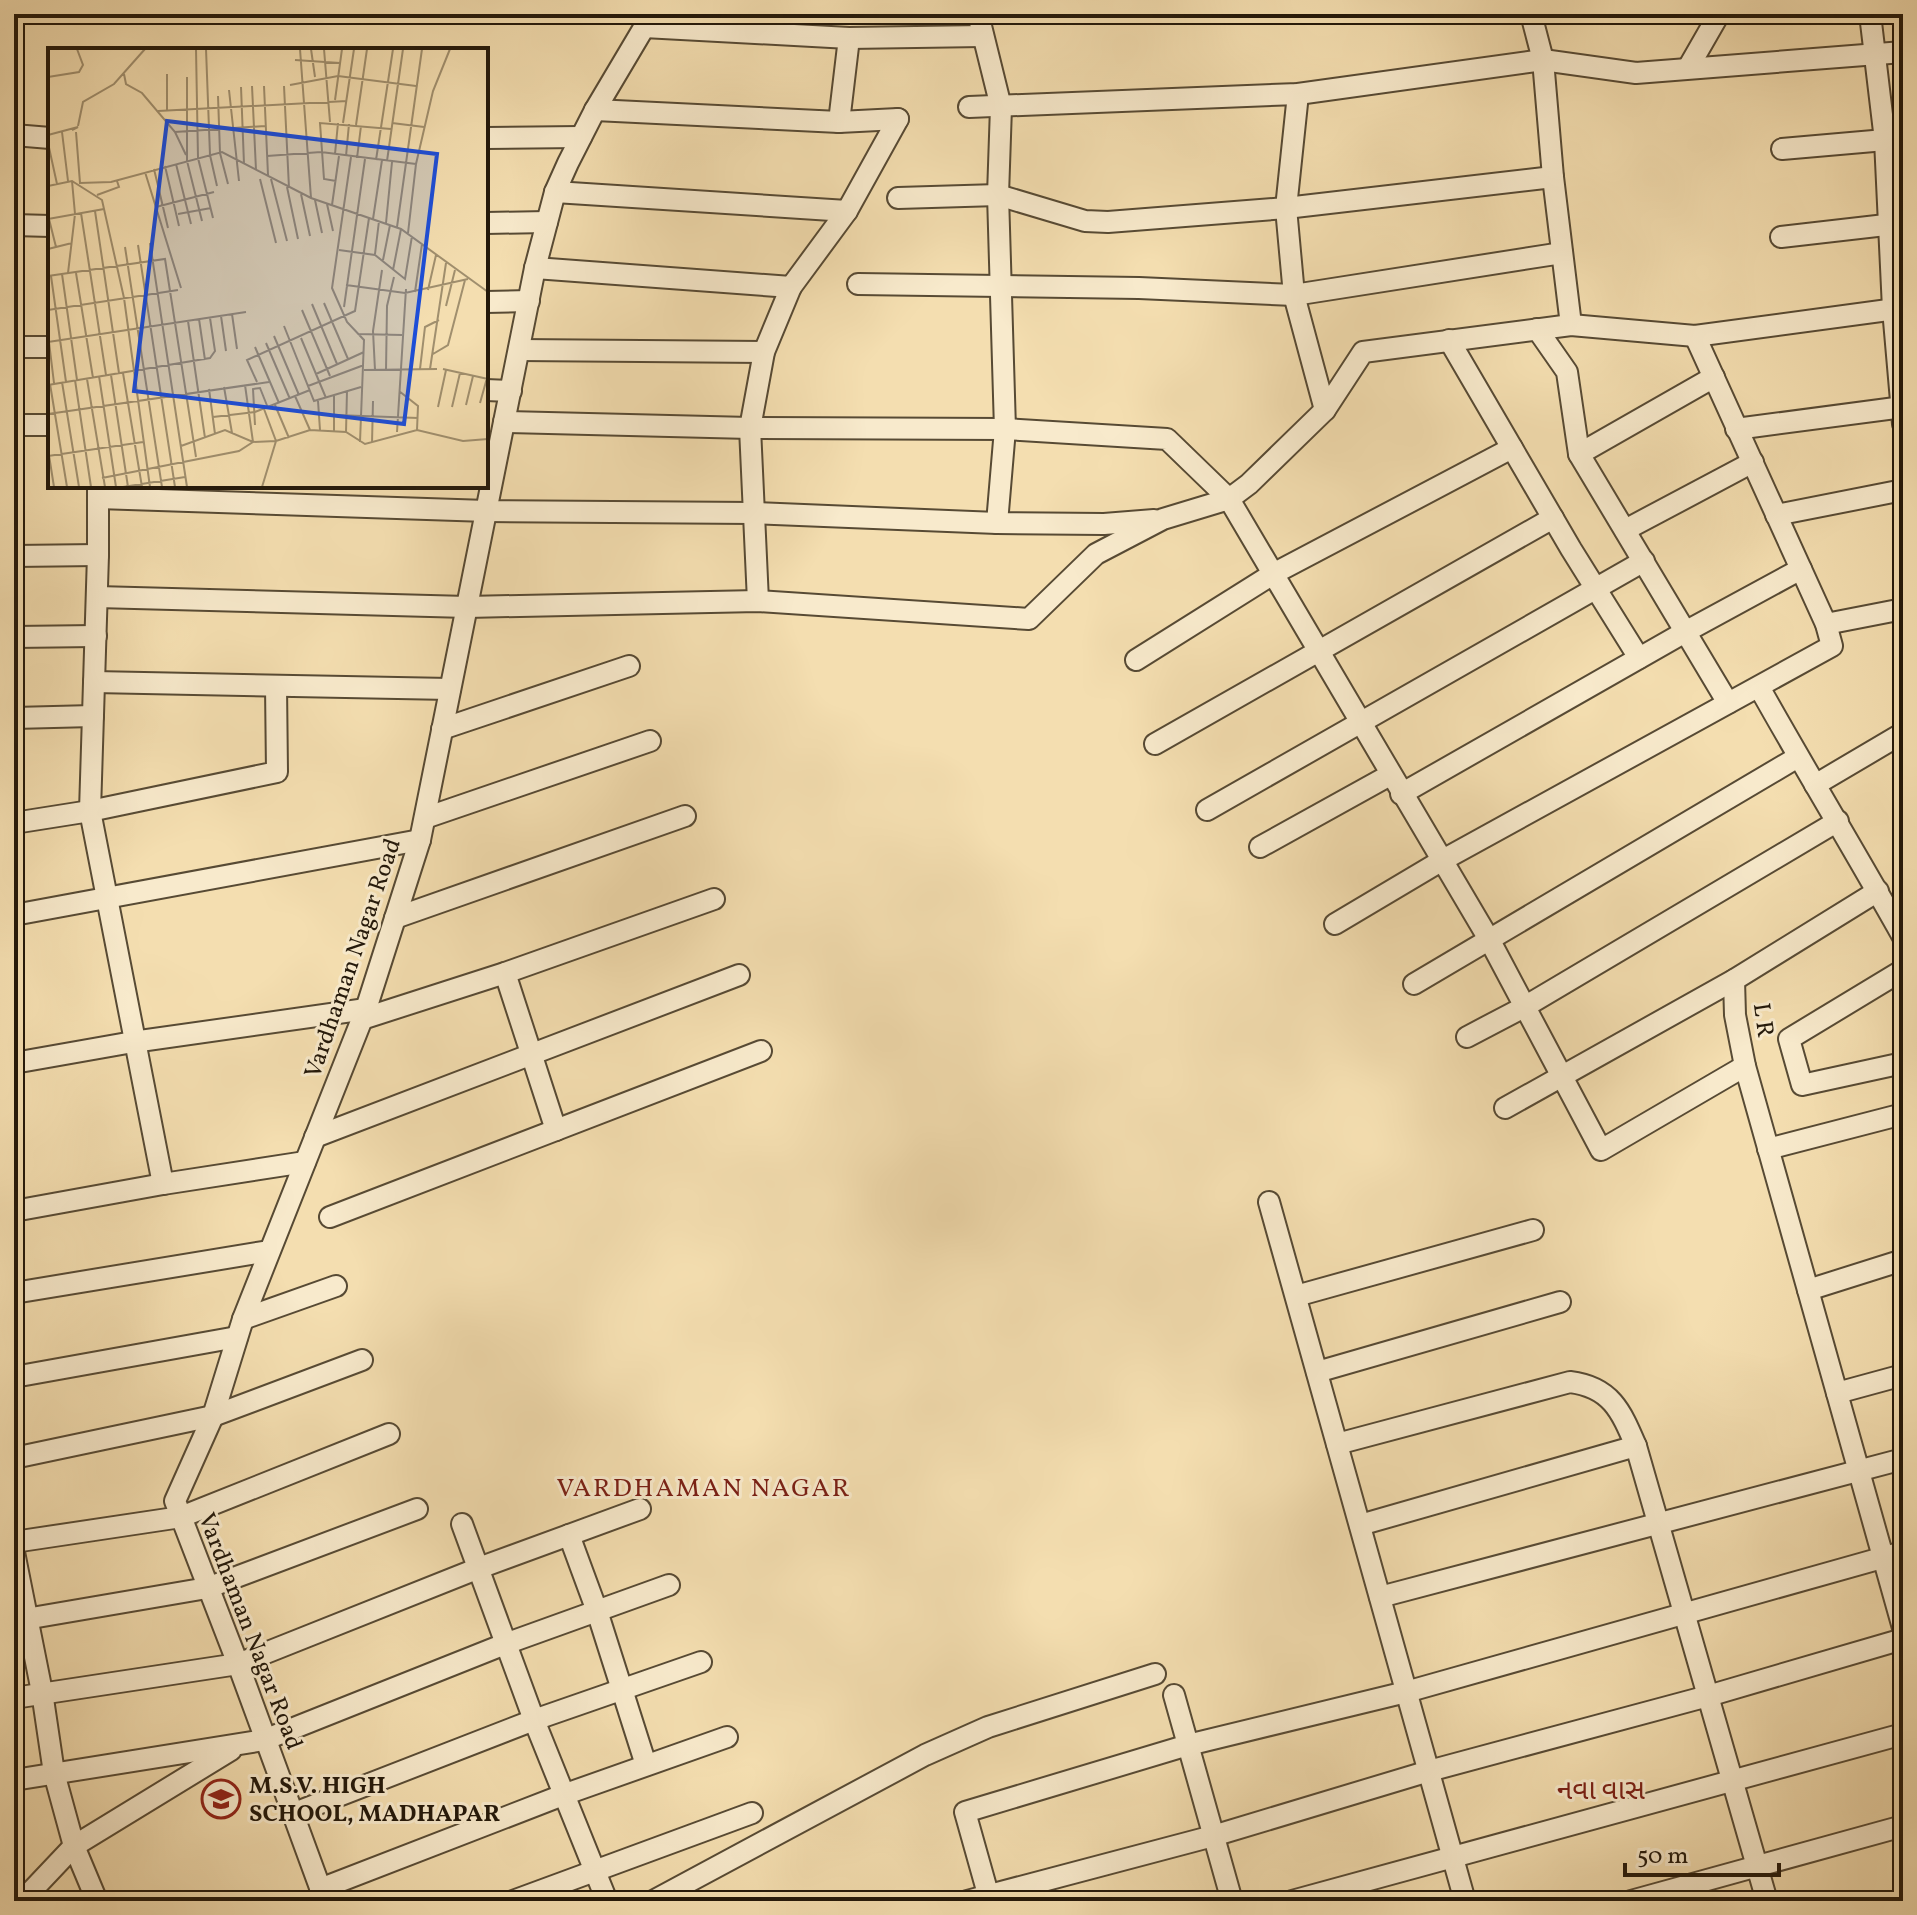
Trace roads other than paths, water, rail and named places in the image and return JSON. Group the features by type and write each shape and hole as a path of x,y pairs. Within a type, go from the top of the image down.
{"street":[{"path":"978,14 1001,107 998,195 1005,429 997,523"},
{"path":"1531,14 1543,60 1571,325"},
{"path":"1688,68 1719,14"},
{"path":"1736,429 1902,413 1896,223 1870,14"},
{"path":"648,20 849,38 983,36"},
{"name":"Vardhaman Nagar Road","path":"322,1895 175,1501 213,1416 240,1328 364,1014 420,840 535,268 555,192 595,110 648,20"},
{"path":"839,122 849,38"},
{"path":"969,107 1298,94 1543,60 1636,73 1903,52"},
{"path":"1298,94 1286,208 1294,295 1325,410"},
{"path":"595,110 839,122 898,119 847,211 791,287 764,352 750,428 758,601"},
{"path":"14,135 48,138"},
{"path":"488,138 581,137"},
{"path":"1782,149 1885,140"},
{"path":"898,198 998,195 1085,221 1286,208 1553,177"},
{"path":"555,192 847,211"},
{"path":"488,223 547,222"},
{"path":"1781,237 1896,223"},
{"path":"14,225 48,226"},
{"path":"858,284 1139,288 1294,295 1562,253"},
{"path":"535,268 791,287"},
{"path":"488,302 529,301"},
{"path":"97,597 467,607 758,601 1029,619 1096,554 1163,519 1229,499 1249,484 1325,410 1363,352 1571,325 1695,336 1898,308"},
{"path":"1537,329 1567,372 1579,454 1728,703"},
{"path":"1335,924 1441,861 1832,646 1826,624 1695,336"},
{"path":"1449,340 1639,658"},
{"path":"14,347 48,347"},
{"path":"519,350 764,352"},
{"path":"1579,454 1714,377"},
{"path":"488,390 511,391"},
{"path":"504,422 750,428 1005,429 1167,439 1229,499 1490,941 1601,1150 1745,1066"},
{"path":"14,425 48,425"},
{"path":"1136,660 1273,574 1512,448"},
{"path":"1625,530 1753,462"},
{"path":"365,507 366,488"},
{"path":"1776,515 1903,490"},
{"path":"163,1184 90,811 98,492 487,511 753,513 997,523 1104,524 1163,519"},
{"path":"1155,744 1553,518"},
{"path":"14,556 98,555"},
{"path":"1207,810 1644,561"},
{"path":"1401,794 1801,569"},
{"path":"1826,624 1903,609"},
{"path":"14,637 96,636"},
{"path":"442,729 629,666"},
{"path":"94,682 450,689"},
{"path":"14,823 90,811 277,772 276,686"},
{"path":"1759,687 1878,891 1900,923"},
{"path":"14,718 93,716"},
{"path":"1815,785 1903,733"},
{"path":"425,818 650,741"},
{"path":"1414,984 1798,757"},
{"path":"1260,847 1390,775"},
{"path":"395,918 685,816"},
{"path":"1467,1037 1526,1006 1838,821"},
{"path":"14,915 420,840"},
{"path":"1505,1108 1734,980 1878,891"},
{"path":"14,1063 133,1042 364,1014 505,973 714,899"},
{"path":"1903,970 1789,1039 1802,1085 1903,1063"},
{"path":"505,973 556,1130"},
{"path":"315,1137 739,975"},
{"name":"L R","path":"1734,980 1735,1015 1745,1066 1859,1472 1893,1555 1903,1628"},
{"path":"330,1217 761,1051"},
{"path":"1768,1149 1903,1114"},
{"path":"14,1211 305,1162"},
{"path":"1269,1202 1465,1901"},
{"path":"1296,1296 1533,1230"},
{"path":"14,1293 269,1251"},
{"path":"1808,1290 1903,1260"},
{"path":"14,1377 240,1328 336,1286"},
{"path":"1317,1372 1560,1302"},
{"path":"14,1458 213,1416 362,1360"},
{"path":"1837,1393 1903,1375"},
{"path":"1337,1444 1570,1382 1594,1388 1609,1398 1623,1414 1636,1446 1767,1901"},
{"path":"14,1542 181,1517 389,1434"},
{"path":"1360,1525 1636,1446"},
{"path":"1380,1597 1903,1459"},
{"path":"20,1620 207,1588 417,1509"},
{"path":"14,1698 238,1664 479,1568 640,1509"},
{"path":"462,1524 534,1720 607,1901"},
{"path":"569,1535 597,1611 646,1765"},
{"path":"14,1552 20,1620 42,1692 54,1773 74,1846 97,1901"},
{"path":"990,1898 965,1812 1188,1745 1406,1692 1893,1555"},
{"path":"14,1780 264,1740 505,1644 669,1585"},
{"path":"967,1901 990,1898 1213,1836 1429,1771 1708,1696 1903,1639"},
{"path":"292,1814 534,1720 701,1662"},
{"path":"653,1901 925,1755 988,1727 1155,1674"},
{"path":"1174,1695 1232,1901"},
{"path":"1292,1901 1903,1734"},
{"path":"322,1895 563,1795 727,1737"},
{"name":"Vardhaman Nagar Road","path":"22,1901 74,1846 241,1744"},
{"path":"513,1901 752,1813"},
{"path":"1631,1901 1903,1826"}],"place":[{"name":"M.S.V. HIGH SCHOOL, MADHAPAR","path":"221,1799"}],"district":[{"name":"VARDHAMAN NAGAR","path":"704,1487"},
{"name":"નવા વાસ","path":"1601,1789"}]}
